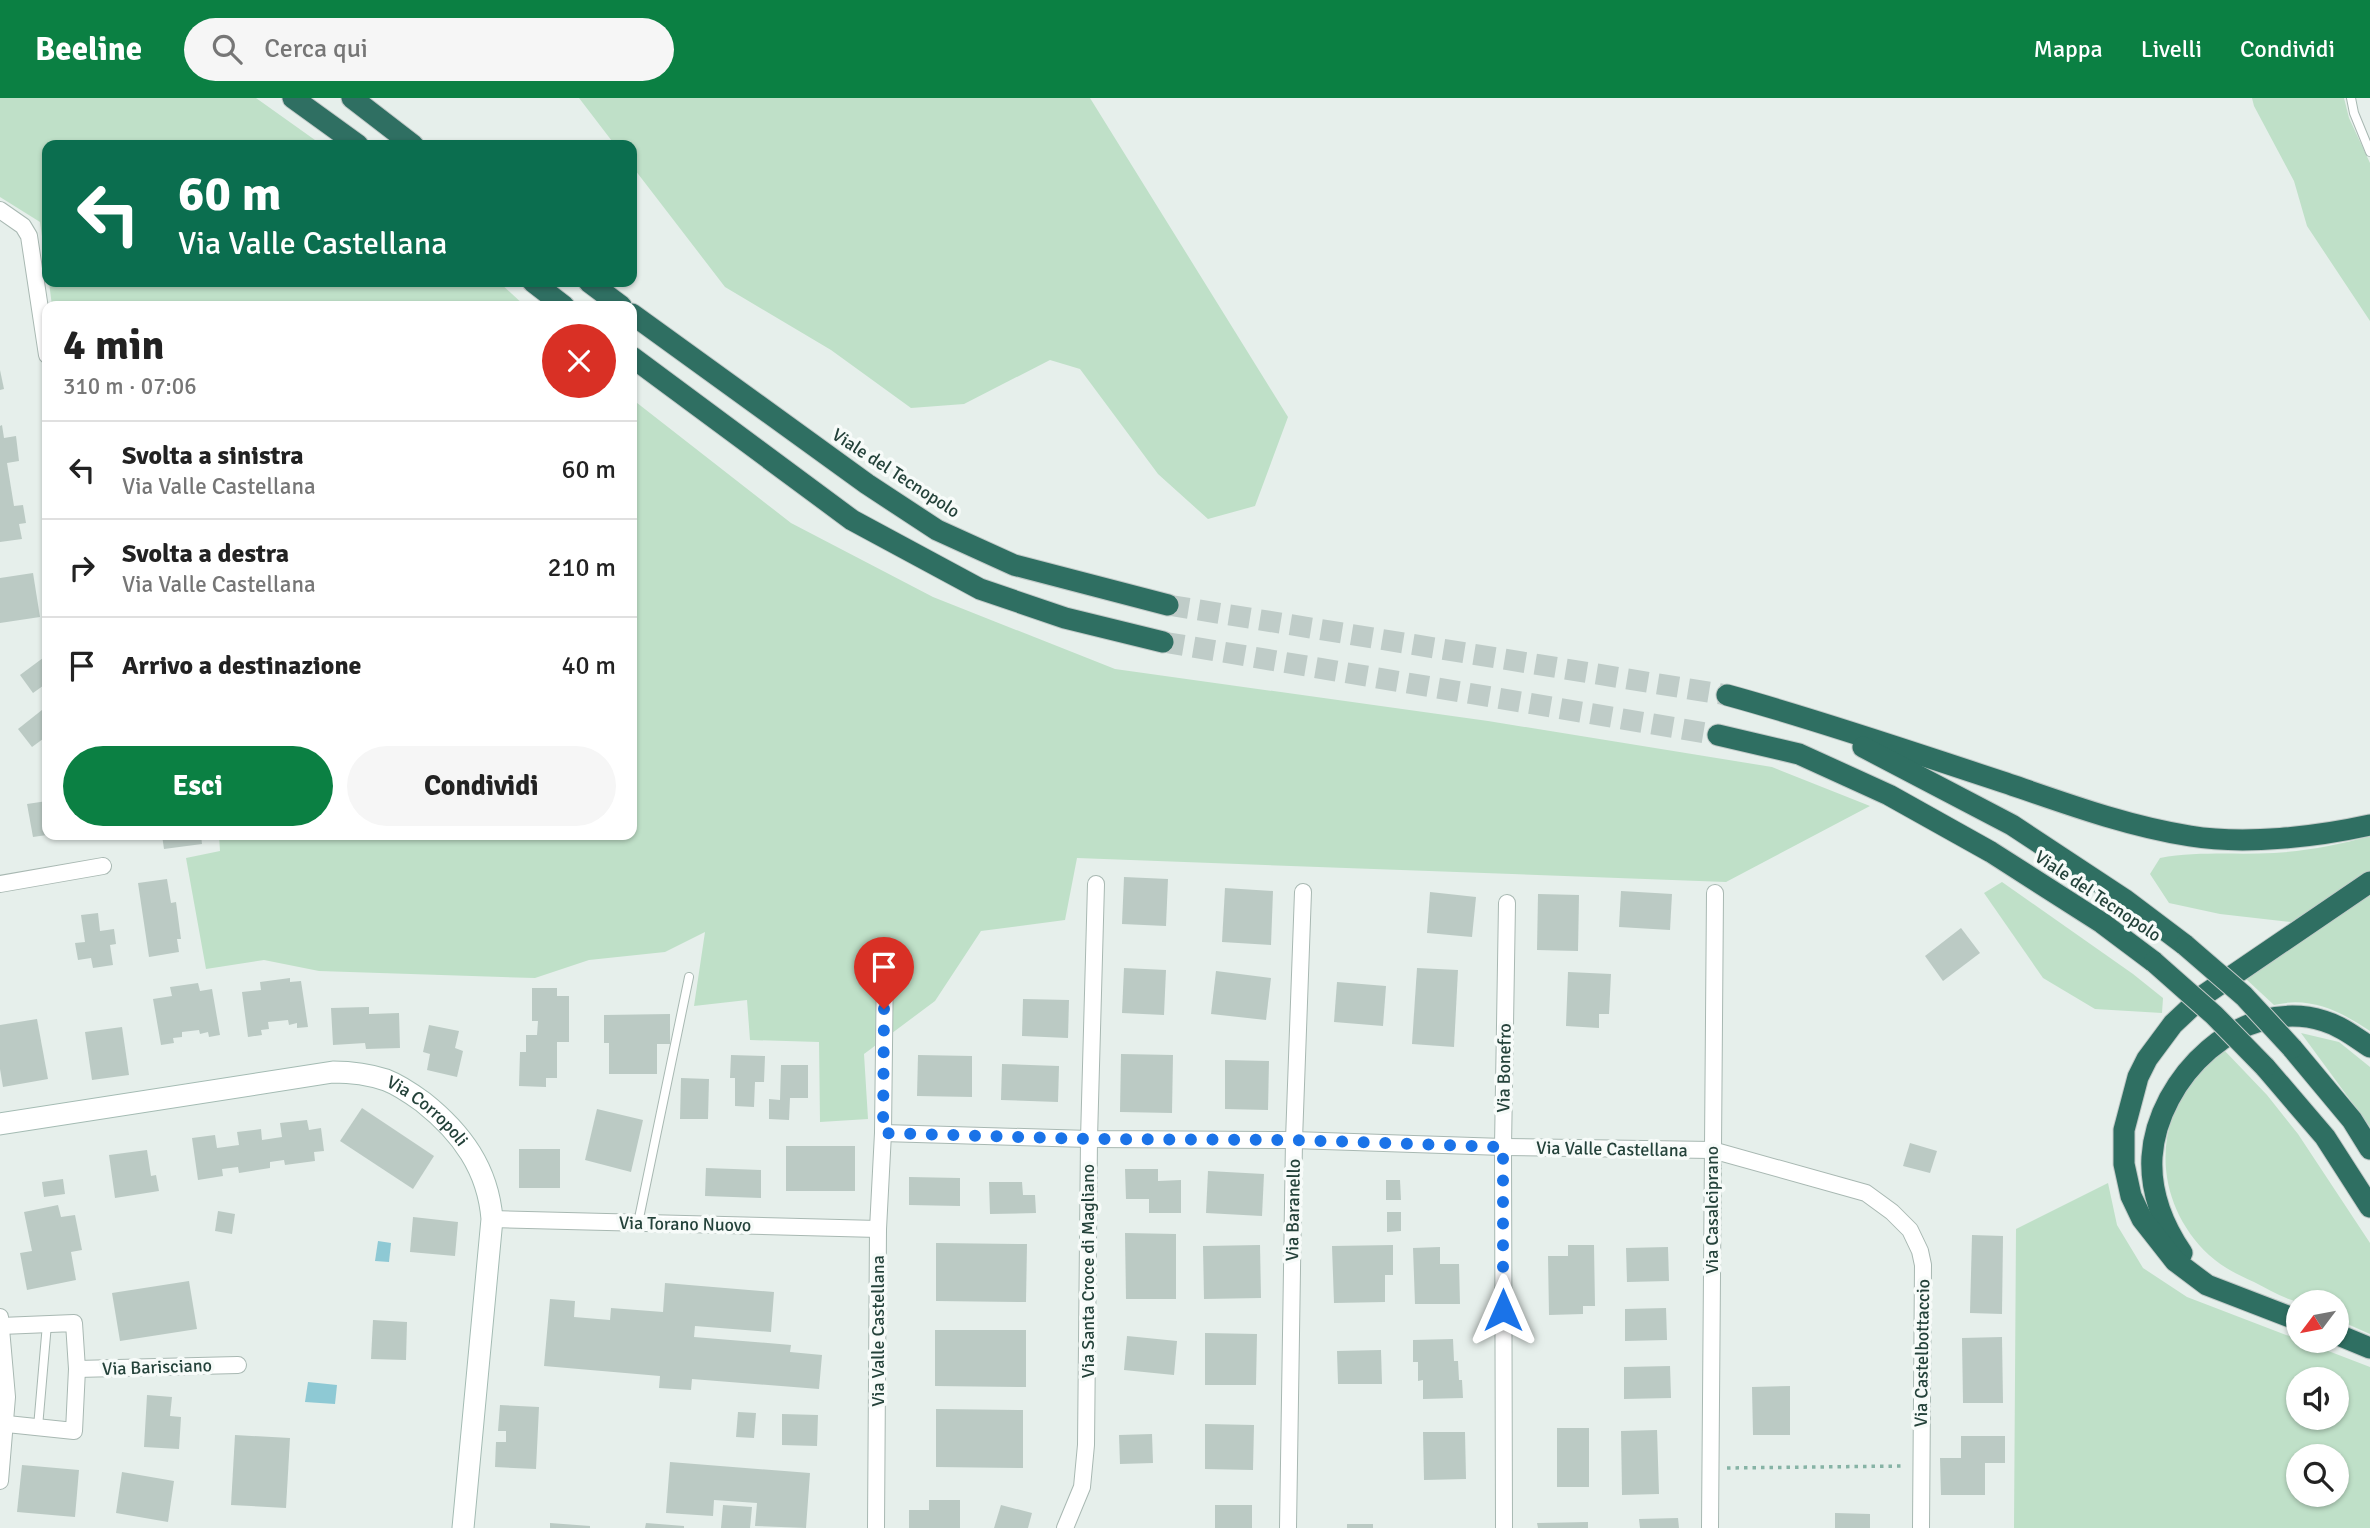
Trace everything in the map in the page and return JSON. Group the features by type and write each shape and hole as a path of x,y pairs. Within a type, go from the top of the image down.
{"highway":[{"path":"352,98 407,140"},
{"path":"303,104 351,140"},
{"path":"539,287 558,301"},
{"path":"596,287 614,301"},
{"name":"Viale del Tecnopolo","path":"637,318 867,484 937,530 1014,565 1168,605"},
{"path":"637,361 852,520 980,589 1065,618 1163,642"},
{"path":"1727,695 1807,717 2066,805 2192,837 2266,839 2334,833 2370,825"},
{"name":"Viale del Tecnopolo","path":"1807,717 2012,825 2124,899 2185,944 2244,996 2292,1048 2352,1120 2370,1149"},
{"name":"Viale del Tecnopolo","path":"1718,735 1799,754 1889,796 1991,852 2102,923 2154,962 2214,1015 2265,1067 2325,1138 2370,1208"},
{"path":"2286,1315 2207,1285 2175,1261 2142,1219 2131,1196 2124,1164 2124,1138 2132,1094 2147,1059 2174,1024 2204,995 2370,882"},
{"path":"2207,1285 2168,1230 2160,1211 2154,1183 2152,1158 2156,1132 2166,1105 2178,1085 2211,1047 2231,1032 2281,1017 2304,1017 2324,1021 2347,1031 2370,1047"},
{"path":"2349,1339 2370,1348"}],"street":[{"path":"0,210 23,226 29,236 42,322"},
{"path":"0,884 103,866"},
{"name":"Via Santa Croce di Magliano","path":"1065,1528 1081,1492 1086,1454 1089,1139 1096,884"},
{"name":"Via Baranello","path":"1288,1528 1294,1140 1303,891"},
{"name":"Via Casalciprano","path":"1710,1528 1715,893"},
{"name":"Via Bonefro","path":"1504,1528 1503,1147 1507,902"},
{"name":"Via Valle Castellana","path":"876,1528 878,1229 883,1133 885,959"},
{"name":"Via Corropoli","path":"0,1124 332,1072 360,1073 389,1081 429,1107 453,1129 470,1150 489,1194 492,1219 463,1528"},
{"name":"Via Valle Castellana","path":"883,1133 1712,1150"},
{"name":"Via Castelbottaccio","path":"1712,1150 1866,1194 1892,1212 1910,1230 1920,1251 1924,1283 1921,1528"},
{"name":"Via Torano Nuovo","path":"492,1219 878,1229"},
{"path":"0,1481 7,1424 1,1322 74,1323 77,1369 74,1431 7,1424"},
{"name":"Via Barisciano","path":"77,1369 237,1365"}],"lane":[{"path":"2351,98 2354,113 2370,152"},
{"path":"638,1223 689,977"},
{"path":"38,1427 47,1324"}],"path":[{"path":"1711,1469 1922,1465"}],"green space":[{"path":"0,98 256,98 315,140 42,140 42,237 40,222 0,197"},
{"path":"579,98 1090,98 1288,417 1255,506 1208,519 1158,474 1080,369 1050,360 964,404 911,408 831,350 725,287 637,173 637,140 611,140"},
{"path":"2252,98 2344,98 2349,118 2370,163 2370,321 2307,226 2294,181"},
{"path":"50,287 504,287 520,301 51,301"},
{"path":"637,403 791,523 933,597 1115,669 1488,721 1772,767 1870,806 1726,882 1077,858 1065,920 981,931 935,1001 864,1054 868,1119 820,1122 819,1042 750,1040 747,1000 694,1006 705,932 665,952 589,960 535,978 319,971 264,960 206,969 186,858 220,851 219,840 637,840"},
{"path":"2370,836 2370,872 2291,922 2220,914 2169,903 2150,874 2160,858 2286,852"},
{"path":"2002,882 2163,998 2162,1013 2095,1009 2043,978 1984,893"},
{"path":"2370,894 2370,1031 2324,1007 2300,1002 2274,1005 2246,979"},
{"path":"2301,1033 2339,1042 2370,1067 2370,1127"},
{"path":"2224,1050 2267,1095 2298,1134 2370,1243 2370,1334 2349,1325 2349,1290 2286,1290 2286,1298 2276,1294 2236,1274 2209,1255 2192,1236 2179,1215 2166,1170 2170,1124 2179,1101 2208,1064"},
{"path":"2108,1183 2117,1225 2143,1268 2187,1297 2286,1335 2286,1353 2333,1353 2370,1367 2370,1528 2014,1528 2016,1229"}],"water":[{"path":"378,1241 391,1243 389,1262 375,1261"},
{"path":"308,1382 337,1385 335,1404 305,1402"}],"building":[{"path":"0,370 4,389 0,390"},
{"path":"2,425 4,438 16,436 19,461 7,463 14,506 23,505 26,523 19,524 22,539 0,542 0,426"},
{"path":"33,573 40,617 0,623 0,578"},
{"path":"42,659 42,687 33,693 20,675"},
{"path":"42,710 42,740 32,747 18,729"},
{"path":"42,802 42,836 33,837 27,804"},
{"path":"163,840 202,840 202,844 164,849"},
{"path":"1124,877 1168,879 1166,926 1122,924"},
{"path":"167,879 171,903 176,902 181,939 177,939 179,952 149,957 138,883"},
{"path":"1225,888 1273,891 1271,945 1222,942"},
{"path":"1621,891 1672,894 1670,930 1619,927"},
{"path":"1430,892 1476,897 1472,937 1427,933"},
{"path":"1538,894 1579,895 1578,951 1537,950"},
{"path":"98,913 100,931 114,929 116,944 110,945 113,965 93,968 91,958 78,960 75,943 85,942 81,915"},
{"path":"1961,928 1980,953 1943,981 1925,956"},
{"path":"1124,968 1166,970 1164,1015 1122,1013"},
{"path":"1417,968 1458,970 1454,1047 1412,1044"},
{"path":"1216,971 1271,978 1266,1020 1211,1014"},
{"path":"1568,972 1611,974 1609,1014 1599,1014 1599,1028 1566,1026"},
{"path":"290,978 290,982 301,981 308,1027 297,1028 297,1023 289,1025 288,1020 268,1022 269,1029 261,1030 262,1035 248,1037 242,992 261,990 260,982"},
{"path":"1337,982 1386,986 1383,1026 1334,1022"},
{"path":"198,983 200,991 212,989 220,1035 209,1037 208,1032 200,1034 199,1030 182,1032 182,1037 173,1038 174,1043 161,1045 153,999 172,996 170,987"},
{"path":"532,988 557,988 557,996 569,996 569,1042 557,1042 557,1078 546,1078 546,1087 519,1086 520,1052 526,1052 526,1035 537,1035 538,1021 532,1021"},
{"path":"1023,999 1069,1000 1068,1038 1022,1036"},
{"path":"369,1007 369,1014 399,1013 400,1048 366,1049 365,1043 333,1045 331,1008"},
{"path":"670,1014 670,1044 657,1044 657,1074 609,1074 609,1043 604,1043 604,1015"},
{"path":"37,1019 48,1079 3,1087 0,1069 0,1025"},
{"path":"429,1025 459,1031 455,1048 463,1051 457,1077 427,1070 430,1054 423,1052"},
{"path":"122,1027 129,1075 92,1080 85,1032"},
{"path":"1121,1054 1173,1055 1172,1113 1120,1112"},
{"path":"731,1055 765,1056 764,1082 755,1082 754,1107 735,1106 735,1078 730,1078"},
{"path":"918,1055 972,1056 972,1097 917,1096"},
{"path":"1225,1060 1269,1061 1268,1110 1225,1109"},
{"path":"1002,1064 1059,1066 1058,1102 1001,1100"},
{"path":"781,1065 808,1065 808,1098 790,1098 789,1120 769,1119 769,1099 780,1100"},
{"path":"681,1078 709,1079 708,1119 680,1119"},
{"path":"362,1108 434,1156 413,1189 340,1141"},
{"path":"597,1109 643,1120 631,1172 585,1160"},
{"path":"307,1120 309,1130 321,1128 324,1151 314,1152 315,1161 285,1165 284,1160 270,1162 270,1168 239,1173 238,1167 222,1169 223,1176 198,1180 192,1138 215,1135 217,1148 239,1145 237,1132 261,1129 262,1140 282,1137 280,1123"},
{"path":"1910,1143 1937,1151 1930,1173 1903,1166"},
{"path":"786,1146 855,1146 855,1191 786,1191"},
{"path":"519,1149 560,1149 560,1188 519,1188"},
{"path":"147,1150 151,1176 156,1175 159,1191 115,1198 109,1155"},
{"path":"706,1168 761,1170 761,1198 705,1196"},
{"path":"1125,1169 1158,1169 1158,1181 1181,1180 1181,1213 1149,1213 1149,1199 1126,1199"},
{"path":"1208,1171 1264,1174 1262,1216 1206,1213"},
{"path":"909,1177 960,1178 960,1206 909,1205"},
{"path":"63,1179 65,1194 44,1197 42,1182"},
{"path":"1386,1180 1400,1180 1401,1200 1386,1200"},
{"path":"989,1182 1022,1182 1023,1195 1035,1195 1036,1213 990,1214"},
{"path":"58,1205 61,1217 75,1215 82,1250 71,1252 76,1280 27,1290 20,1253 32,1251 24,1212"},
{"path":"218,1211 235,1214 232,1234 215,1231"},
{"path":"1387,1212 1401,1212 1401,1231 1387,1232"},
{"path":"413,1217 458,1222 455,1256 410,1252"},
{"path":"1125,1233 1176,1234 1176,1299 1126,1299"},
{"path":"1972,1235 2003,1236 2002,1314 1970,1313"},
{"path":"936,1243 1027,1244 1026,1302 936,1301"},
{"path":"1260,1245 1261,1298 1204,1299 1203,1246"},
{"path":"1393,1245 1393,1275 1385,1275 1385,1302 1334,1303 1332,1246"},
{"path":"1568,1245 1594,1245 1595,1306 1583,1306 1583,1314 1549,1315 1548,1256 1568,1256"},
{"path":"1440,1247 1440,1264 1459,1264 1460,1304 1415,1304 1413,1248"},
{"path":"1668,1247 1669,1281 1627,1282 1626,1248"},
{"path":"189,1281 197,1329 120,1341 112,1293"},
{"path":"665,1283 774,1292 771,1332 695,1326 694,1337 791,1345 790,1352 822,1355 819,1389 692,1379 691,1390 659,1388 660,1376 544,1366 550,1299 575,1301 574,1317 610,1320 611,1308 663,1312"},
{"path":"1666,1308 1667,1340 1625,1341 1625,1309"},
{"path":"373,1320 407,1322 406,1360 371,1359"},
{"path":"935,1330 1026,1330 1026,1387 935,1386"},
{"path":"1205,1333 1257,1334 1256,1385 1205,1385"},
{"path":"1127,1336 1177,1341 1174,1375 1124,1370"},
{"path":"2002,1337 2003,1403 1963,1403 1962,1338"},
{"path":"1453,1339 1454,1361 1458,1361 1463,1398 1423,1399 1423,1380 1418,1381 1418,1362 1413,1362 1413,1340"},
{"path":"1381,1350 1382,1384 1338,1384 1337,1351"},
{"path":"1670,1366 1671,1398 1624,1399 1624,1367"},
{"path":"1790,1386 1790,1435 1753,1435 1752,1387"},
{"path":"147,1395 172,1397 170,1416 181,1417 179,1449 144,1447"},
{"path":"500,1405 539,1407 536,1469 495,1467 496,1442 506,1442 506,1431 498,1431"},
{"path":"936,1409 1023,1410 1023,1468 936,1467"},
{"path":"738,1412 756,1413 754,1438 736,1437"},
{"path":"782,1414 818,1415 817,1446 782,1445"},
{"path":"1205,1424 1254,1425 1253,1470 1205,1469"},
{"path":"1557,1428 1589,1428 1589,1487 1557,1487"},
{"path":"1657,1430 1659,1494 1622,1495 1621,1431"},
{"path":"1423,1432 1465,1432 1466,1479 1424,1480"},
{"path":"1152,1434 1153,1463 1120,1464 1119,1435"},
{"path":"235,1435 290,1438 286,1508 231,1505"},
{"path":"1961,1436 2005,1436 2005,1463 1985,1463 1985,1495 1941,1495 1940,1458 1961,1458"},
{"path":"670,1462 810,1473 806,1528 755,1526 757,1503 714,1500 713,1516 666,1513"},
{"path":"22,1465 79,1470 75,1517 17,1512"},
{"path":"122,1472 174,1481 168,1522 116,1513"},
{"path":"929,1500 960,1500 960,1528 909,1528 909,1510 929,1510"},
{"path":"723,1505 752,1507 750,1528 721,1528"},
{"path":"1001,1505 1032,1513 1028,1528 994,1528"},
{"path":"1215,1505 1252,1505 1252,1528 1215,1528"},
{"path":"1835,1513 1870,1514 1870,1528 1835,1528"},
{"path":"1678,1518 1679,1528 1640,1528 1639,1519"},
{"path":"1588,1522 1588,1528 1538,1528 1537,1523"},
{"path":"550,1523 590,1526 590,1528 550,1528"},
{"path":"646,1523 684,1526 684,1528 645,1528"},
{"path":"1347,1524 1373,1524 1373,1528 1347,1528"}],"tunnel":[{"path":"1168,605 1727,695"},
{"path":"1163,642 1718,735"}],"route":[{"path":"884,1009 883,1133 1089,1139 1294,1140 1503,1147 1503,1310"}]}
